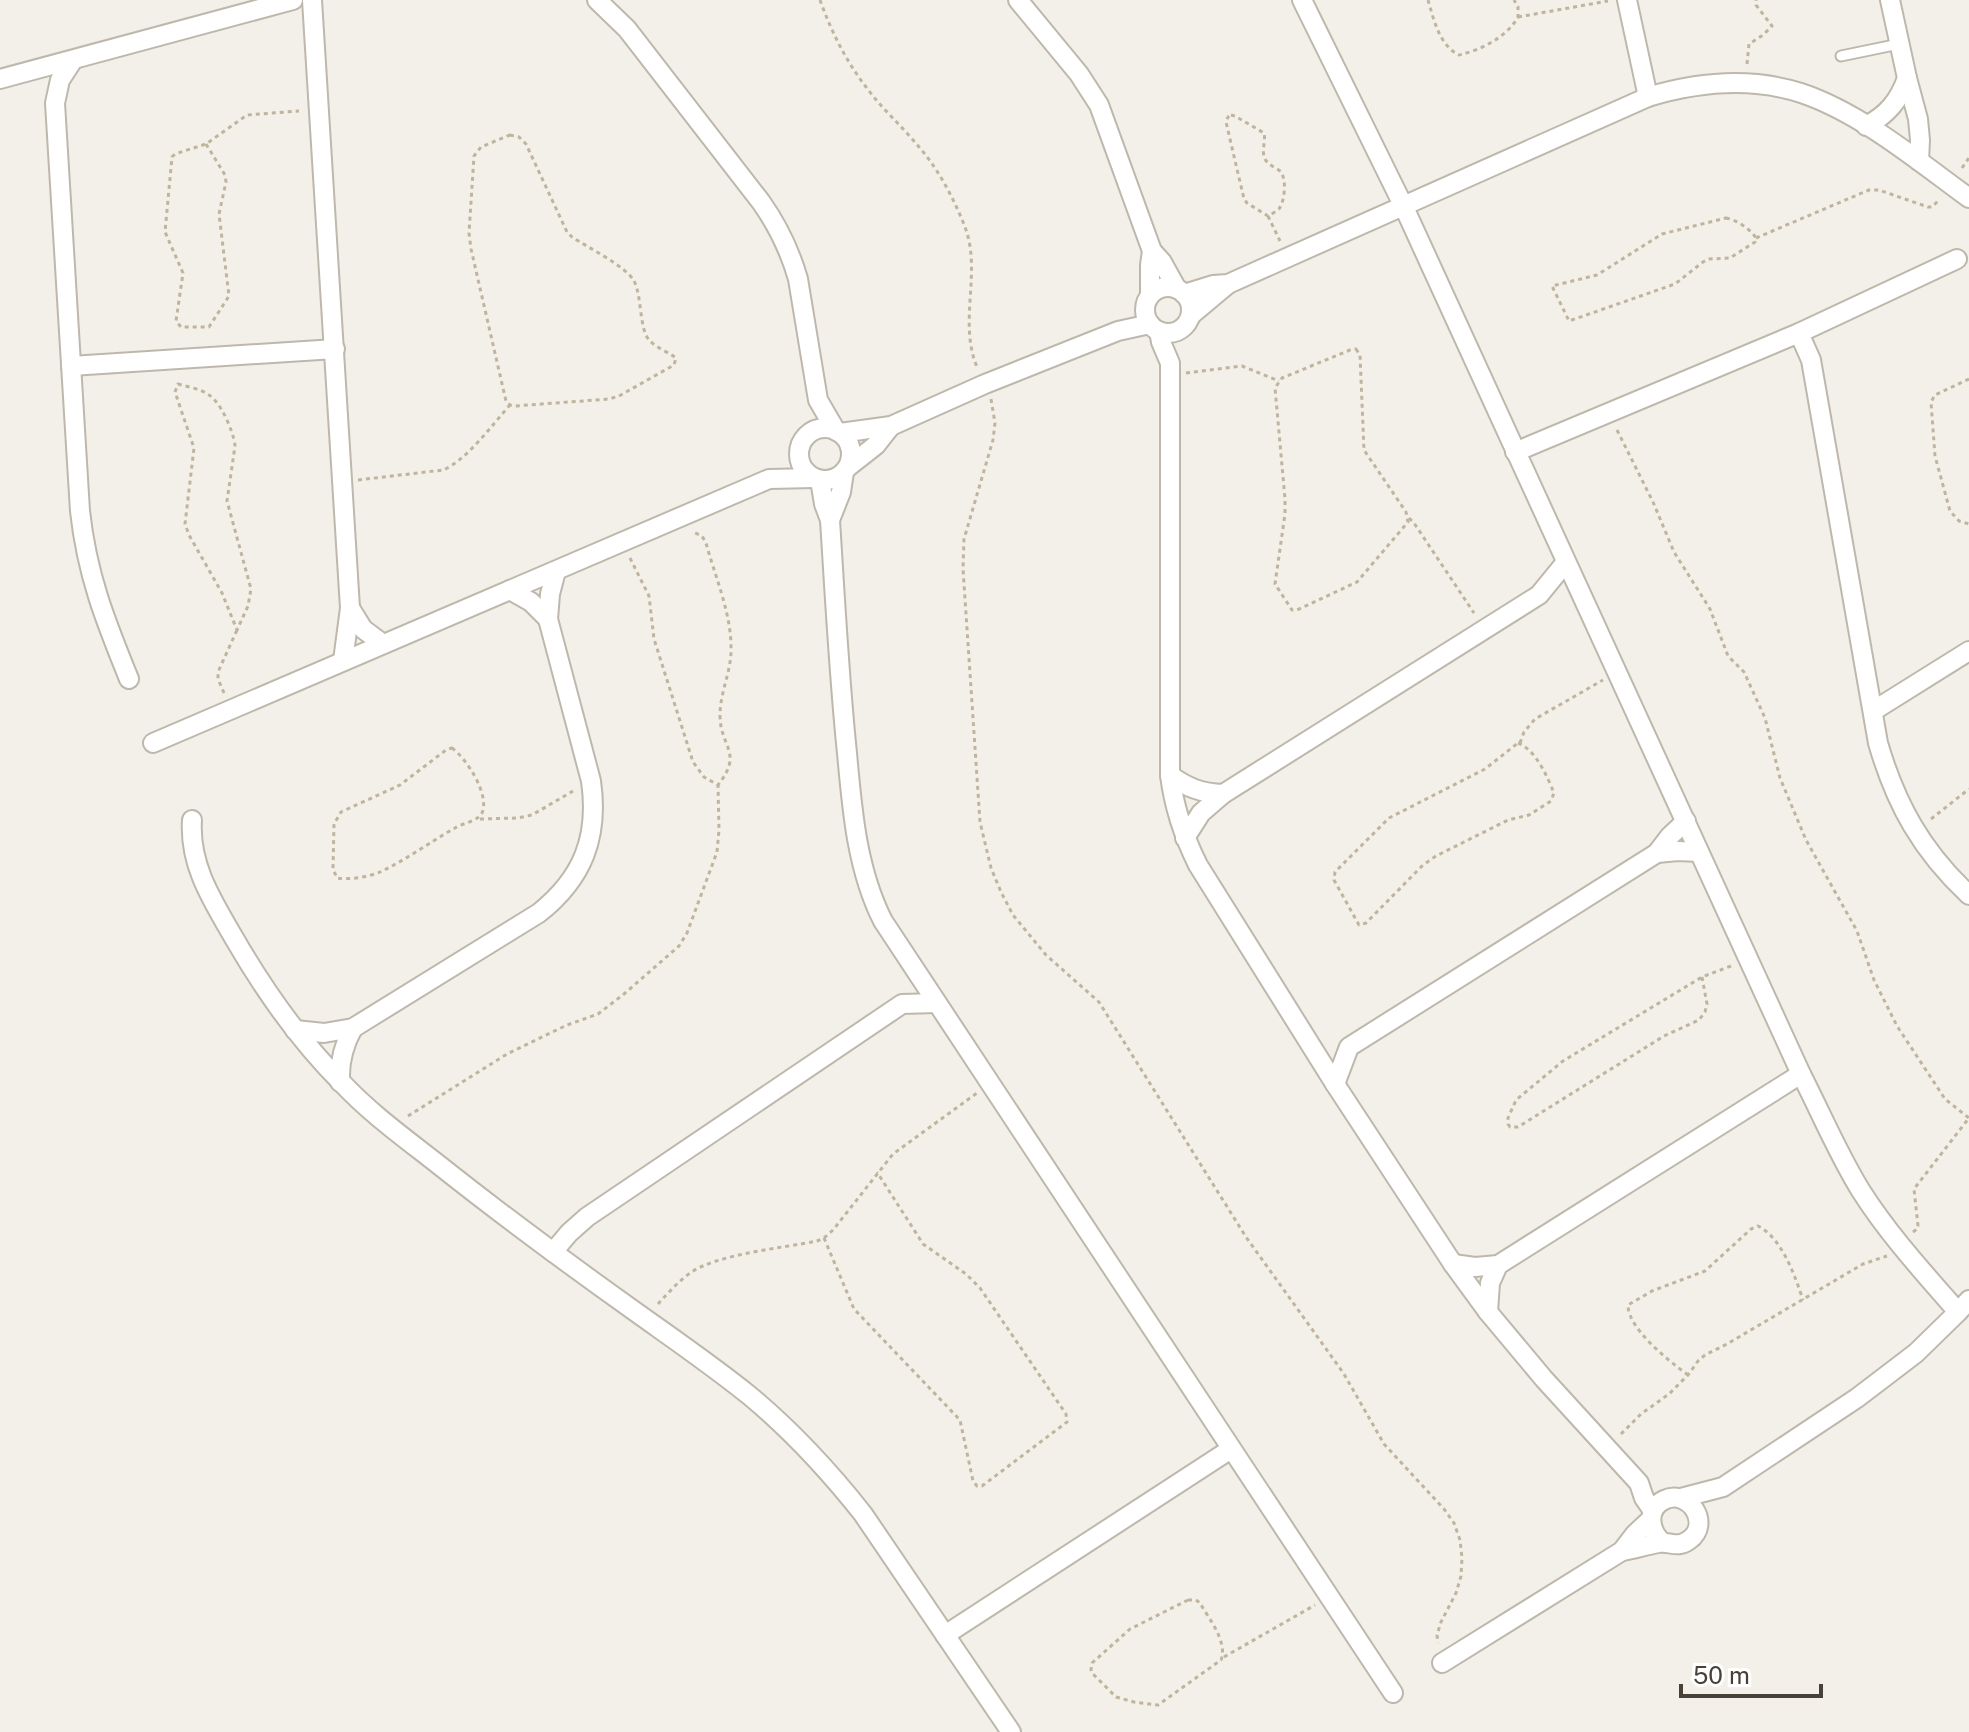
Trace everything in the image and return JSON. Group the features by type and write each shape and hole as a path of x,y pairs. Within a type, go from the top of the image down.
{"street":[{"path":"8,77 293,0"},
{"path":"312,0 350,608 343,661"},
{"path":"597,0 627,29 761,202 774,221 792,260 798,279 818,400 850,448 841,492 830,520"},
{"path":"1018,0 1079,74 1099,105 1152,251 1190,303 1170,369"},
{"path":"1302,0 1403,205 1801,1074 1852,1176 1902,1248 1964,1306 1916,1353 1888,1375 1723,1487 1657,1505 1622,1551 1442,1663"},
{"path":"1627,0 1648,97"},
{"path":"1890,0 1918,119 1919,161"},
{"path":"73,60 60,80 55,103 80,511 88,564 103,615 129,679"},
{"path":"8,77 28,78 39,84 55,103"},
{"path":"1866,126 1888,112 1903,91 1907,78"},
{"path":"769,479 805,439 822,429 838,432 891,426 985,384 1118,331 1155,328 1172,333 1228,284 1648,97 1687,87 1745,84 1799,93 1866,126 1969,198"},
{"path":"1152,251 1146,315 1155,328 1170,369 1170,775 1185,838 1198,865 1335,1084 1453,1264 1544,1379 1639,1483 1652,1515 1652,1528 1656,1536 1670,1545 1688,1541 1723,1487"},
{"path":"1515,452 1799,333 1957,259"},
{"path":"1118,331 1130,315 1165,287 1180,291 1228,284"},
{"path":"1799,333 1811,360 1878,743 1896,795 1915,831 1938,863 1969,895"},
{"path":"71,366 335,349"},
{"path":"818,400 799,454 806,472 817,479 830,520 850,789 862,863 874,905 1393,1693"},
{"path":"153,743 769,479 833,479 876,445 891,426"},
{"path":"1185,838 1201,813 1223,794 1539,595 1566,562"},
{"path":"295,1030 324,1033 353,1028 539,913 560,894 577,872 591,837 593,800 591,781 548,619 556,571"},
{"path":"510,590 531,602 548,619"},
{"path":"1539,595 1582,597"},
{"path":"350,608 363,629 383,644"},
{"path":"1873,711 1969,651"},
{"path":"1170,775 1195,790 1223,794"},
{"path":"192,820 192,850 224,921 295,1030 340,1082 391,1127 507,1219 750,1397 808,1450 863,1514 1011,1732"},
{"path":"1313,1048 1349,1047 1657,853 1686,821"},
{"path":"1657,853 1699,852"},
{"path":"902,1004 915,969"},
{"path":"553,1252 587,1217 902,1004 937,1003"},
{"path":"340,1082 343,1048 353,1028"},
{"path":"1335,1084 1349,1047"},
{"path":"1453,1264 1475,1267 1498,1265 1801,1074"},
{"path":"1488,1312 1490,1283 1498,1265"},
{"path":"945,1635 1231,1449"},
{"path":"1639,1483 1689,1502 1695,1509 1698,1527"},
{"path":"1622,1551 1662,1542"}],"lane":[{"path":"1841,56 1899,44"}],"path":[{"path":"820,0 830,26 864,86 931,161 965,228 971,251 970,340 973,358 994,407 995,423 993,440 964,539 963,569 979,812 991,868 1013,915 1046,955 1099,1002 1246,1237 1344,1374 1384,1444 1454,1523 1460,1540 1461,1576 1437,1635 1442,1663"},
{"path":"1428,0 1436,30 1453,53 1459,55 1479,49 1507,31 1518,17 1514,0"},
{"path":"1518,17 1612,0"},
{"path":"1745,84 1749,44 1772,26 1756,5 1756,0"},
{"path":"206,144 225,175 219,214 229,293 209,327 181,327 176,321 183,273 165,232 171,161 175,154 206,144 247,115 319,110"},
{"path":"1268,216 1278,211 1284,176 1266,162 1264,133 1231,115 1226,122 1244,199 1268,216 1288,256"},
{"path":"343,482 443,470 463,457 510,405 613,399 677,361 645,335 633,279 567,232 526,144 519,137 510,135 481,147 474,156 469,233 505,398 510,405"},
{"path":"1756,238 1736,221 1726,218 1662,234 1597,275 1552,286 1569,321 1675,284 1709,259 1730,258 1755,242 1756,238 1874,189 1932,207 1950,184"},
{"path":"1409,518 1357,582 1297,610 1289,608 1275,584 1285,514 1275,394 1279,381 1350,350 1359,352 1364,450 1485,629"},
{"path":"1170,369 1242,366 1279,381"},
{"path":"1969,379 1935,395 1931,402 1935,456 1950,511 1959,521 1969,524"},
{"path":"231,709 218,676 248,606 251,589 227,501 234,439 211,396 178,384 175,392 194,448 185,524 222,593 237,630"},
{"path":"1609,413 1674,552 1710,609 1728,656 1744,672 1765,718 1780,778 1806,840 1857,931 1874,980 1897,1026 1945,1099 1969,1118 1914,1189 1917,1229 1913,1232 1890,1231"},
{"path":"391,1127 507,1054 567,1025 598,1014 679,946 687,933 717,852 718,785 727,774 731,761 720,717 731,658 730,633 704,539 690,531 681,517"},
{"path":"622,542 649,596 654,639 693,762 704,777 718,785"},
{"path":"1520,743 1543,770 1554,793 1553,799 1529,815 1508,820 1436,856 1423,865 1366,923 1359,925 1334,880 1335,872 1389,818 1485,769 1520,743 1524,732 1535,719 1617,672"},
{"path":"477,819 483,808 481,786 458,752 452,748 446,750 400,785 341,812 334,824 334,874 337,878 345,879 377,874 456,827 477,819 532,815 591,781"},
{"path":"1915,831 1969,789"},
{"path":"1702,977 1707,1004 1699,1020 1664,1036 1518,1127 1510,1127 1508,1118 1516,1100 1563,1061 1702,977 1749,961"},
{"path":"645,1318 680,1281 701,1266 824,1238 893,1154 990,1083"},
{"path":"824,1238 854,1309 960,1420 973,1481 977,1486 982,1486 1067,1422 1066,1414 980,1288 966,1274 923,1244 877,1172"},
{"path":"1688,1375 1653,1348 1628,1313 1628,1305 1652,1291 1705,1271 1758,1226 1766,1232 1793,1269 1803,1300"},
{"path":"1606,1448 1669,1394 1705,1355 1863,1264 1882,1259 1902,1248"},
{"path":"1222,1658 1223,1646 1200,1603 1188,1600 1130,1629 1092,1663 1091,1670 1116,1697 1158,1705 1222,1658 1328,1597"}]}
